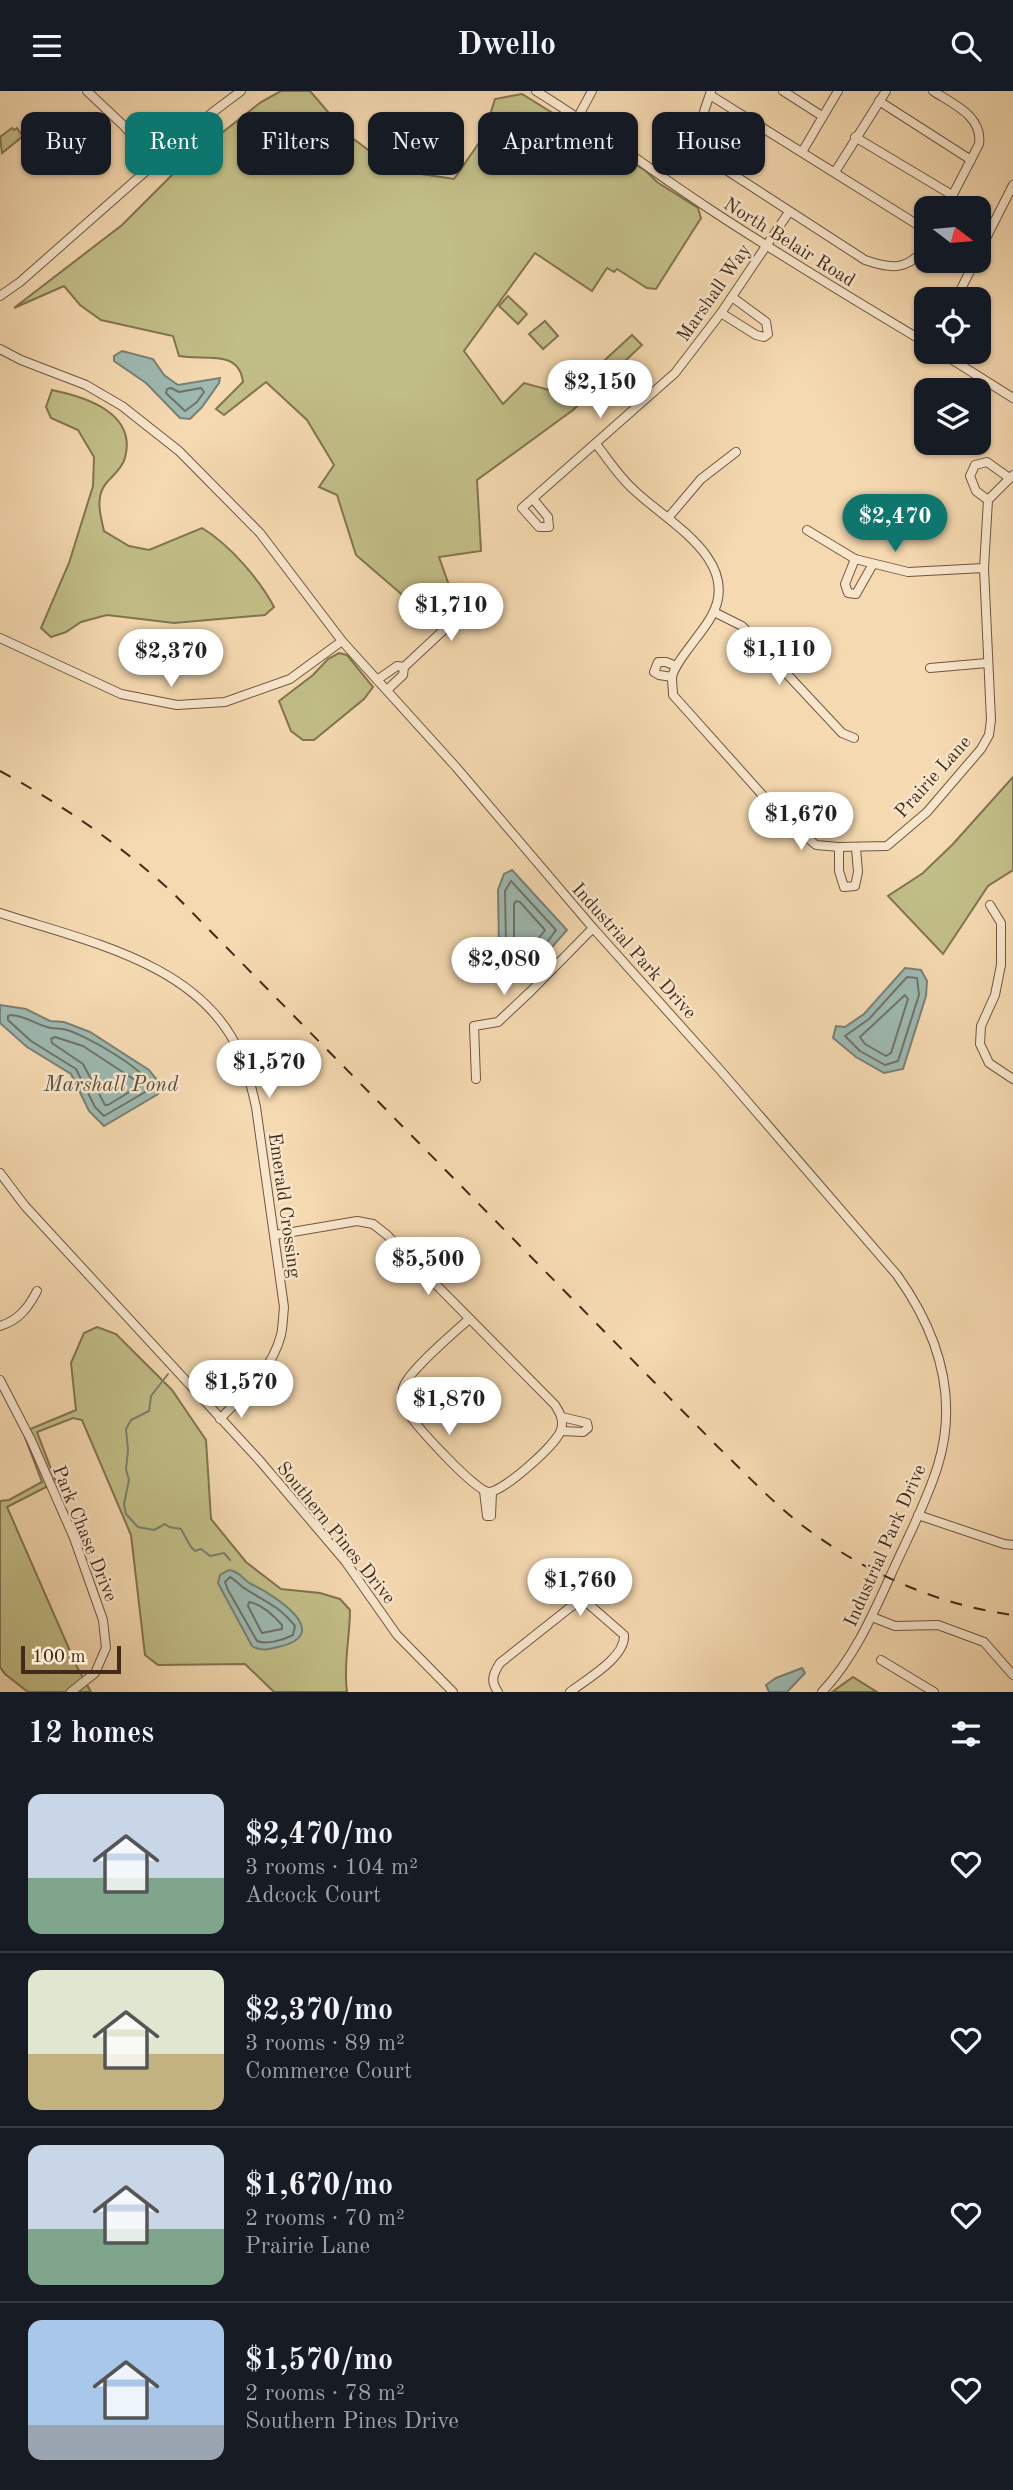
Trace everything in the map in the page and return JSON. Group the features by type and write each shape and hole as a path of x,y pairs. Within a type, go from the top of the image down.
{"street":[{"path":"213,112 241,91"},
{"name":"North Belair Road","path":"536,91 570,112"},
{"path":"581,112 592,91"},
{"path":"783,91 822,116"},
{"path":"802,152 838,91"},
{"path":"835,172 886,91"},
{"path":"855,137 952,195 971,160 980,136 975,121 969,114 933,91"},
{"path":"89,92 125,128"},
{"path":"914,222 710,93 698,130 698,143 703,156 865,260 886,267 903,266 914,260"},
{"path":"879,101 971,160"},
{"name":"North Belair Road","path":"638,160 765,245 914,336"},
{"path":"3,293 143,175"},
{"path":"991,228 1013,185"},
{"name":"Marshall Way","path":"533,499 675,373 721,313 789,212"},
{"path":"721,313 756,335 764,337 768,334 766,322 732,297"},
{"name":"Industrial Park Drive","path":"0,342 4,351 21,360 86,385 122,406 179,451 260,533 342,641 721,1070 897,1275 919,1309 932,1335 939,1359 945,1409 940,1455 918,1515 872,1618 846,1662 822,1692"},
{"path":"959,364 1013,398"},
{"path":"596,444 632,489 703,548 720,583 714,613 694,645 676,666 672,677"},
{"path":"668,518 701,479 736,451"},
{"path":"987,462 1011,476 988,500 976,491 970,476 975,465 987,462"},
{"name":"Prairie Lane","path":"676,666 658,662 654,672 672,677 673,695 783,818 816,845 856,848 887,846 927,812 981,749 989,735 991,720 984,568 988,500"},
{"path":"807,530 855,559 908,572 984,568"},
{"path":"855,559 845,584 848,593 856,594 873,564"},
{"path":"387,690 403,675 404,667 479,597"},
{"path":"714,613 742,626 842,733 855,739"},
{"path":"0,638 121,694 177,705 225,702 290,679 342,641"},
{"path":"930,669 987,663"},
{"path":"377,680 397,666 404,667"},
{"path":"839,847 839,871 844,887 855,886 858,872 856,848"},
{"path":"989,905 1001,923 1001,965 995,996 981,1026 979,1044 989,1063 1013,1079"},
{"name":"Emerald Crossing","path":"0,913 133,957 170,975 199,999 226,1028 241,1053 251,1082 284,1307 281,1335 272,1358 256,1383 220,1419"},
{"path":"476,1079 474,1027 498,1022 593,928"},
{"name":"Southern Pines Drive","path":"0,1173 25,1206 260,1461 345,1561 397,1635 453,1692"},
{"path":"275,1235 357,1221 373,1224 387,1235 555,1405 562,1417 561,1431 553,1443 505,1484 488,1492 464,1475 409,1416 403,1403 403,1388 411,1375 469,1319"},
{"path":"0,1326 10,1323 28,1308 37,1291"},
{"name":"Park Chase Drive","path":"0,1380 31,1440 74,1538 103,1620 106,1648 95,1673 71,1692"},
{"path":"561,1431 583,1433 588,1428 587,1423 562,1417"},
{"path":"918,1515 1013,1545"},
{"path":"498,1692 493,1685 493,1674 500,1663 577,1602 585,1601 624,1635 625,1644 618,1655 570,1692"},
{"path":"872,1618 895,1626 938,1625 984,1642 1013,1675"},
{"path":"881,1660 934,1692"}],"shaded area":[{"path":"281,91 310,91 328,112 248,112"},
{"path":"522,94 551,112 491,112 495,99"},
{"path":"237,121 237,175 354,175 354,139 368,150 368,175 428,175 454,179 457,175 464,175 464,165 478,144 478,175 638,175 638,166 657,182 698,208 701,218 656,289 647,288 617,269 614,272 607,268 592,291 535,253 464,351 503,404 524,383 567,395 632,335 642,345 573,410 477,480 481,551 439,557 457,608 436,624 356,555 337,495 319,487 334,465 307,420 266,382 224,415 216,409 243,382 235,364 219,358 179,356 173,336 101,320 80,305 64,286 14,308 122,225 172,175 223,175 223,132"},
{"path":"12,128 17,128 21,133 21,138 2,153 0,137"},
{"path":"508,296 527,314 518,324 499,306"},
{"path":"545,321 558,336 543,349 529,334"},
{"path":"52,390 79,397 106,410 123,429 127,442 125,458 121,467 105,484 100,498 104,531 129,546 149,550 202,528 223,543 243,563 274,607 265,615 174,623 107,615 81,622 66,632 51,637 41,628 69,563 93,486 94,457 78,430 51,418 46,407"},
{"path":"339,653 347,655 373,687 364,699 314,740 303,740 291,731 279,701 313,675 328,659"},
{"path":"1013,777 1013,870 988,886 943,954 888,896 923,873"},
{"path":"97,1327 116,1334 172,1390 206,1440 211,1519 246,1562 281,1589 320,1593 340,1599 350,1610 347,1692 274,1692 245,1664 158,1665 145,1655 131,1535 82,1420 73,1418 37,1432 56,1482 7,1507 77,1667 91,1692 28,1692 0,1667 0,1501 9,1500 42,1482 23,1432 76,1410 71,1363 84,1333"},
{"path":"853,1677 877,1692 832,1692"}],"water":[{"path":"122,351 153,359 164,375 178,385 220,378 219,383 190,419 180,418 146,383 114,361 114,356"},
{"path":"512,870 567,930 546,954 523,972 499,949 498,890 504,874"},
{"path":"905,968 921,970 927,981 926,996 903,1069 884,1073 856,1057 833,1038 836,1026 845,1027 864,1014"},
{"name":"Marshall Pond","path":"0,1005 26,1009 50,1021 64,1022 90,1032 149,1070 161,1085 158,1094 104,1126 89,1111 71,1074 27,1047 0,1023"},
{"path":"229,1570 285,1605 295,1615 301,1624 301,1633 294,1641 268,1649 252,1646 218,1583 220,1575"},
{"path":"802,1668 805,1673 787,1692 769,1692 766,1685"}],"waterway":[{"path":"168,1374 151,1396 149,1411 131,1420 126,1429 126,1469 129,1480 124,1504 126,1514 138,1527 154,1530 165,1524 181,1529 195,1551 201,1549 210,1556 224,1553 230,1560"}],"railway":[{"path":"0,771 90,826 172,892 717,1446 792,1517 826,1543 902,1584 957,1603 1013,1615"}]}
